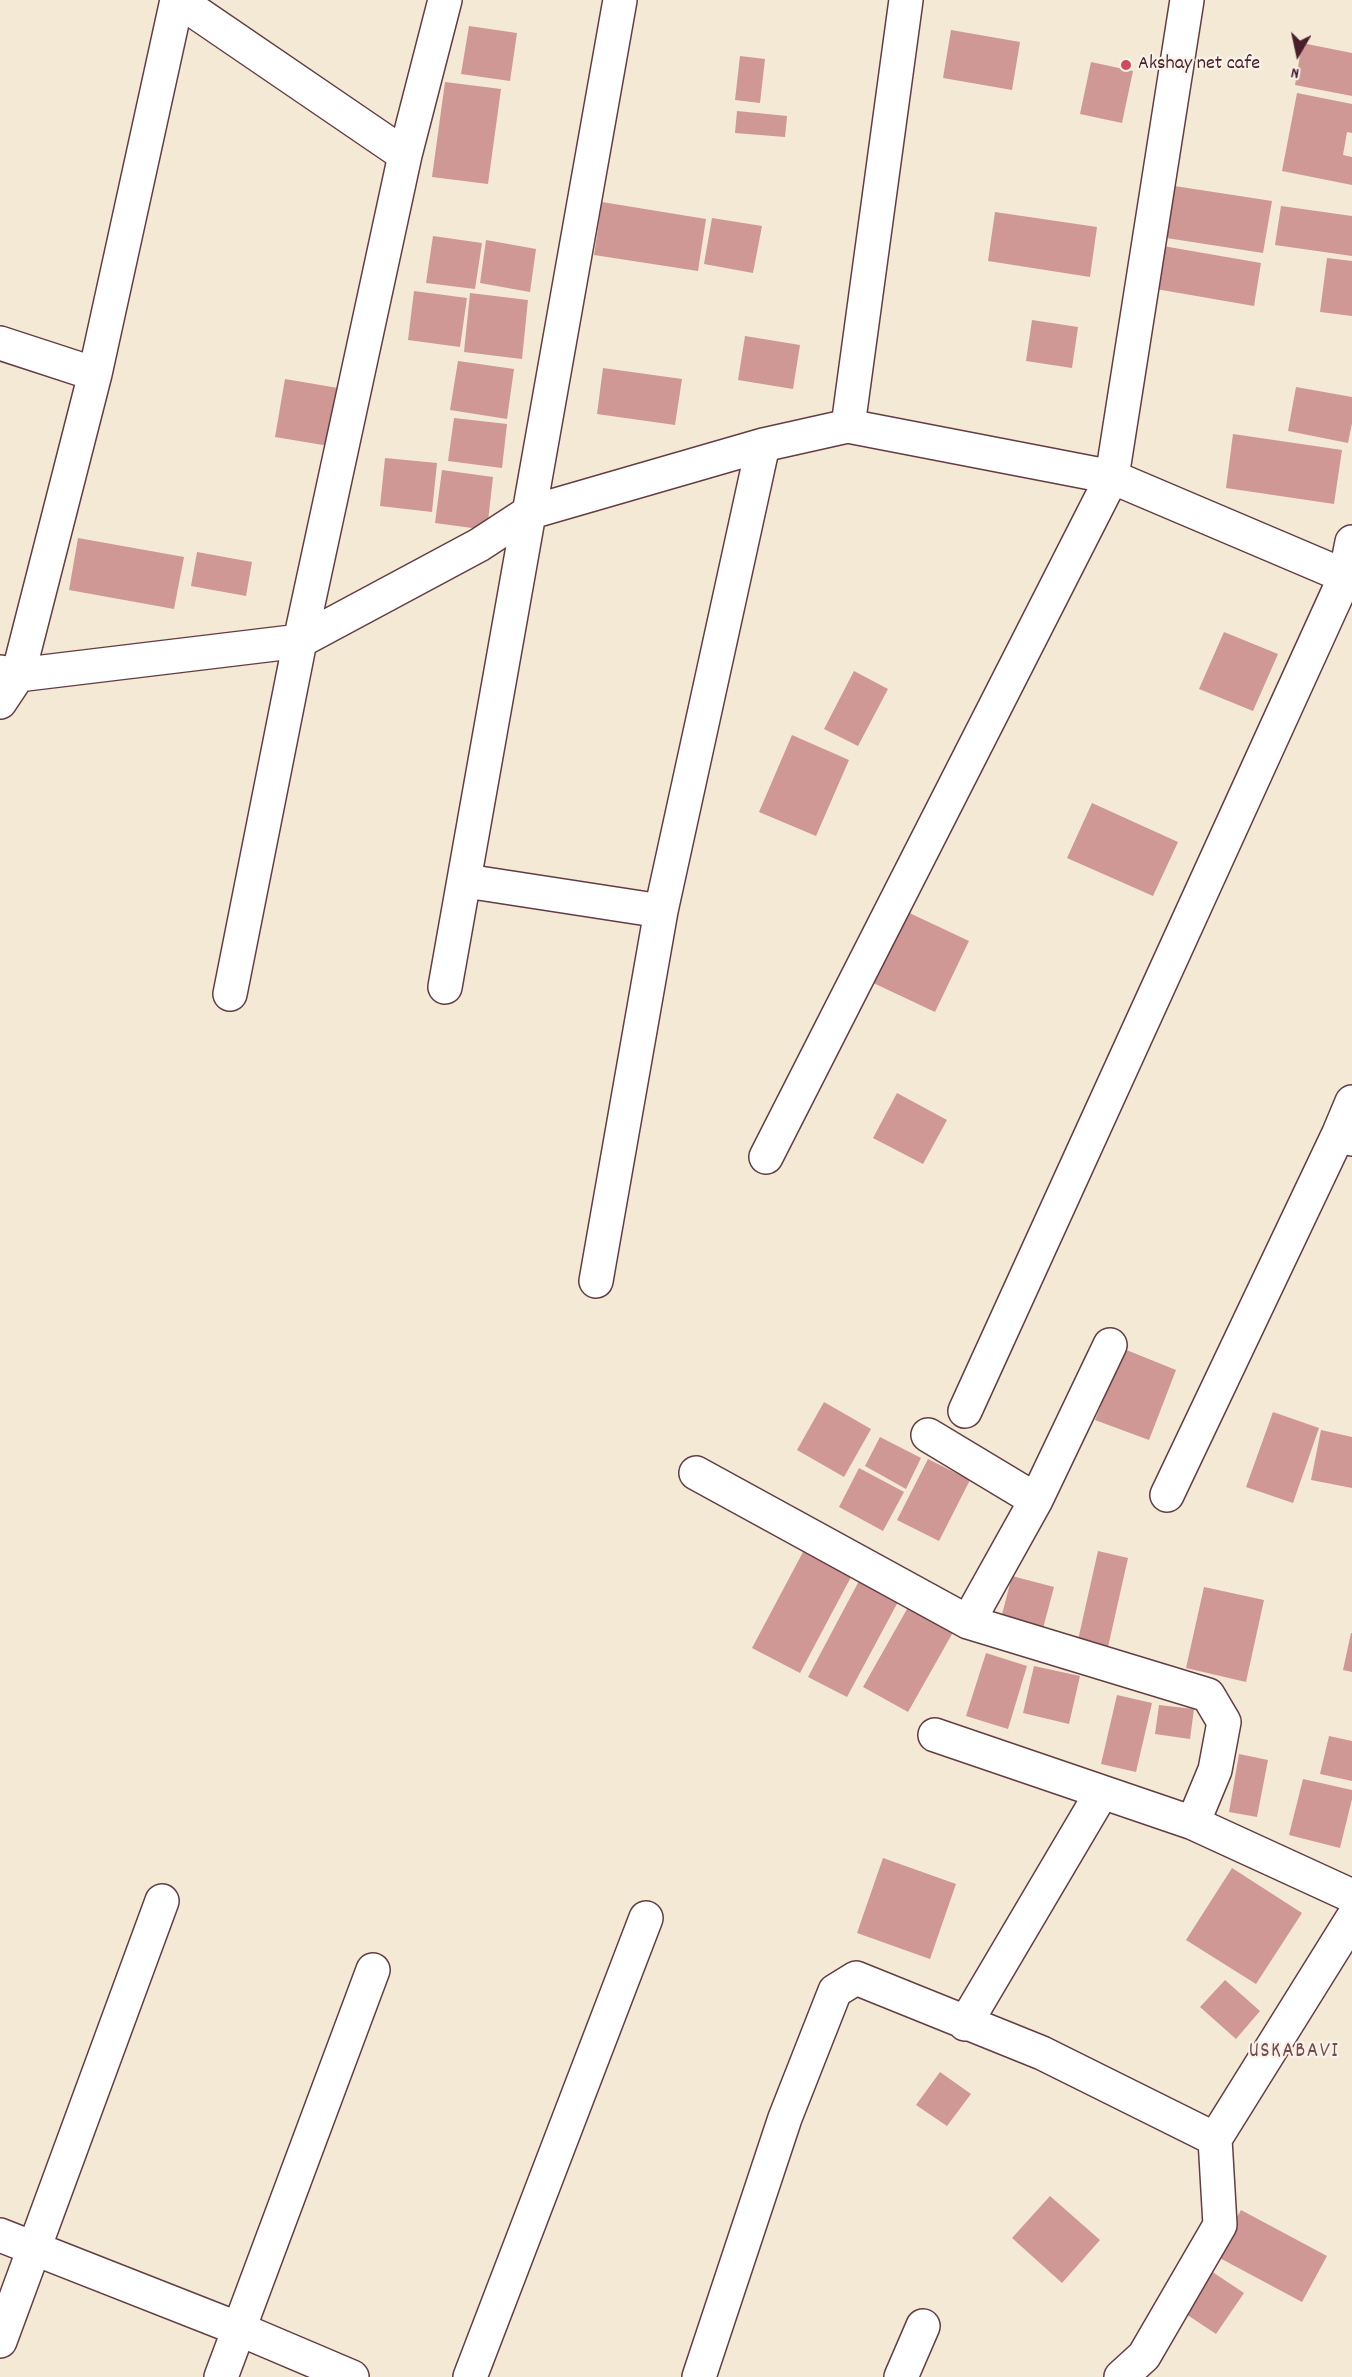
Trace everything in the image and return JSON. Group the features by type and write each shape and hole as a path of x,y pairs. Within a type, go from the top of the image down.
{"street":[{"path":"0,702 95,374 177,0 405,155"},
{"path":"230,994 300,641 405,155 445,0"},
{"path":"445,987 620,0"},
{"path":"849,426 906,0"},
{"path":"766,1157 1112,477 1187,0"},
{"path":"0,344 95,374"},
{"path":"9,674 300,641 478,545 528,513 763,445 849,426 1112,477 1348,578"},
{"path":"596,1281 661,911 763,445"},
{"path":"965,1411 1348,578 1352,542"},
{"path":"465,881 661,911"},
{"path":"1167,1495 1345,1136 1352,1102"},
{"path":"968,1622 1036,1500 1110,1345"},
{"path":"928,1435 1036,1500"},
{"path":"696,1473 968,1622 1208,1695 1224,1722 1215,1770 1193,1823"},
{"path":"934,1735 1193,1823 1352,1896"},
{"path":"965,2024 1102,1792"},
{"path":"0,2341 162,1901"},
{"path":"471,2377 646,1918"},
{"path":"1121,2377 1144,2356 1220,2225 1215,2139 1352,1919"},
{"path":"221,2377 373,1970"},
{"path":"699,2377 785,2118 835,1992 856,1978 965,2024 1042,2053 1215,2139"},
{"path":"0,2235 352,2377"},
{"path":"901,2377 924,2326"}],"building":[{"path":"469,26 517,33 510,81 461,74"},
{"path":"951,30 1020,42 1012,90 943,78"},
{"path":"1302,43 1352,53 1352,96 1295,85"},
{"path":"740,56 765,59 760,103 735,100"},
{"path":"1091,62 1133,71 1122,123 1080,114"},
{"path":"445,82 501,89 488,184 432,177"},
{"path":"1297,93 1352,104 1352,133 1347,132 1343,155 1352,157 1352,185 1282,171"},
{"path":"737,111 787,116 785,137 735,133"},
{"path":"1168,185 1272,201 1263,253 1160,237"},
{"path":"602,202 706,219 698,271 594,255"},
{"path":"1281,206 1352,216 1352,256 1275,245"},
{"path":"995,212 1097,227 1090,277 988,261"},
{"path":"712,218 762,226 753,273 704,264"},
{"path":"433,236 482,243 475,289 426,283"},
{"path":"486,240 536,249 530,292 480,283"},
{"path":"1163,246 1261,263 1254,306 1156,289"},
{"path":"1327,258 1352,261 1352,316 1320,312"},
{"path":"414,291 467,298 460,347 408,340"},
{"path":"470,293 528,300 522,359 464,352"},
{"path":"1032,320 1078,327 1072,368 1026,361"},
{"path":"745,336 800,345 793,389 738,380"},
{"path":"458,361 514,369 507,419 450,410"},
{"path":"603,368 682,379 675,425 597,414"},
{"path":"285,379 338,388 329,446 275,437"},
{"path":"1296,387 1352,397 1352,423 1348,443 1288,431"},
{"path":"454,418 507,424 502,468 448,461"},
{"path":"1233,434 1342,450 1334,504 1226,488"},
{"path":"385,458 437,463 432,512 380,506"},
{"path":"442,470 493,477 487,530 435,523"},
{"path":"78,538 184,557 174,609 69,590"},
{"path":"197,552 252,562 246,596 191,586"},
{"path":"1224,632 1278,654 1253,711 1199,689"},
{"path":"854,671 888,689 858,746 824,729"},
{"path":"792,735 849,760 816,836 759,812"},
{"path":"1092,803 1178,842 1153,896 1067,858"},
{"path":"901,909 969,941 935,1012 867,980"},
{"path":"897,1093 947,1120 923,1164 873,1138"},
{"path":"1124,1349 1176,1370 1149,1440 1095,1420"},
{"path":"824,1402 871,1429 844,1477 797,1450"},
{"path":"1273,1412 1319,1428 1293,1503 1246,1487"},
{"path":"1321,1430 1352,1437 1352,1488 1311,1480"},
{"path":"880,1437 921,1458 906,1489 865,1466"},
{"path":"928,1459 970,1480 939,1541 897,1520"},
{"path":"859,1468 904,1492 883,1531 839,1507"},
{"path":"1098,1551 1128,1558 1106,1656 1076,1649"},
{"path":"803,1552 851,1577 800,1673 752,1648"},
{"path":"1012,1576 1054,1587 1041,1636 999,1626"},
{"path":"860,1579 899,1600 847,1697 808,1677"},
{"path":"1204,1587 1264,1600 1246,1682 1186,1668"},
{"path":"911,1602 956,1627 908,1712 863,1687"},
{"path":"1352,1633 1352,1672 1343,1670"},
{"path":"986,1653 1027,1666 1008,1729 966,1716"},
{"path":"1034,1666 1080,1676 1069,1724 1023,1713"},
{"path":"1117,1695 1152,1703 1136,1772 1101,1764"},
{"path":"1159,1705 1194,1709 1190,1739 1155,1734"},
{"path":"1329,1736 1352,1741 1352,1781 1320,1774"},
{"path":"1239,1754 1268,1760 1257,1817 1229,1812"},
{"path":"1303,1779 1352,1790 1352,1799 1340,1848 1289,1835"},
{"path":"883,1858 956,1884 930,1959 857,1933"},
{"path":"1232,1868 1302,1913 1256,1984 1186,1940"},
{"path":"1225,1980 1260,2011 1236,2039 1200,2007"},
{"path":"940,2072 971,2094 947,2126 916,2105"},
{"path":"1050,2196 1100,2240 1062,2283 1012,2238"},
{"path":"1241,2210 1327,2256 1302,2302 1216,2256"},
{"path":"1208,2269 1244,2293 1216,2334 1180,2310"}],"place":[{"name":"Akshay net cafe","path":"1126,65"}],"district":[{"name":"USKABAVI","path":"1294,2053"}]}
